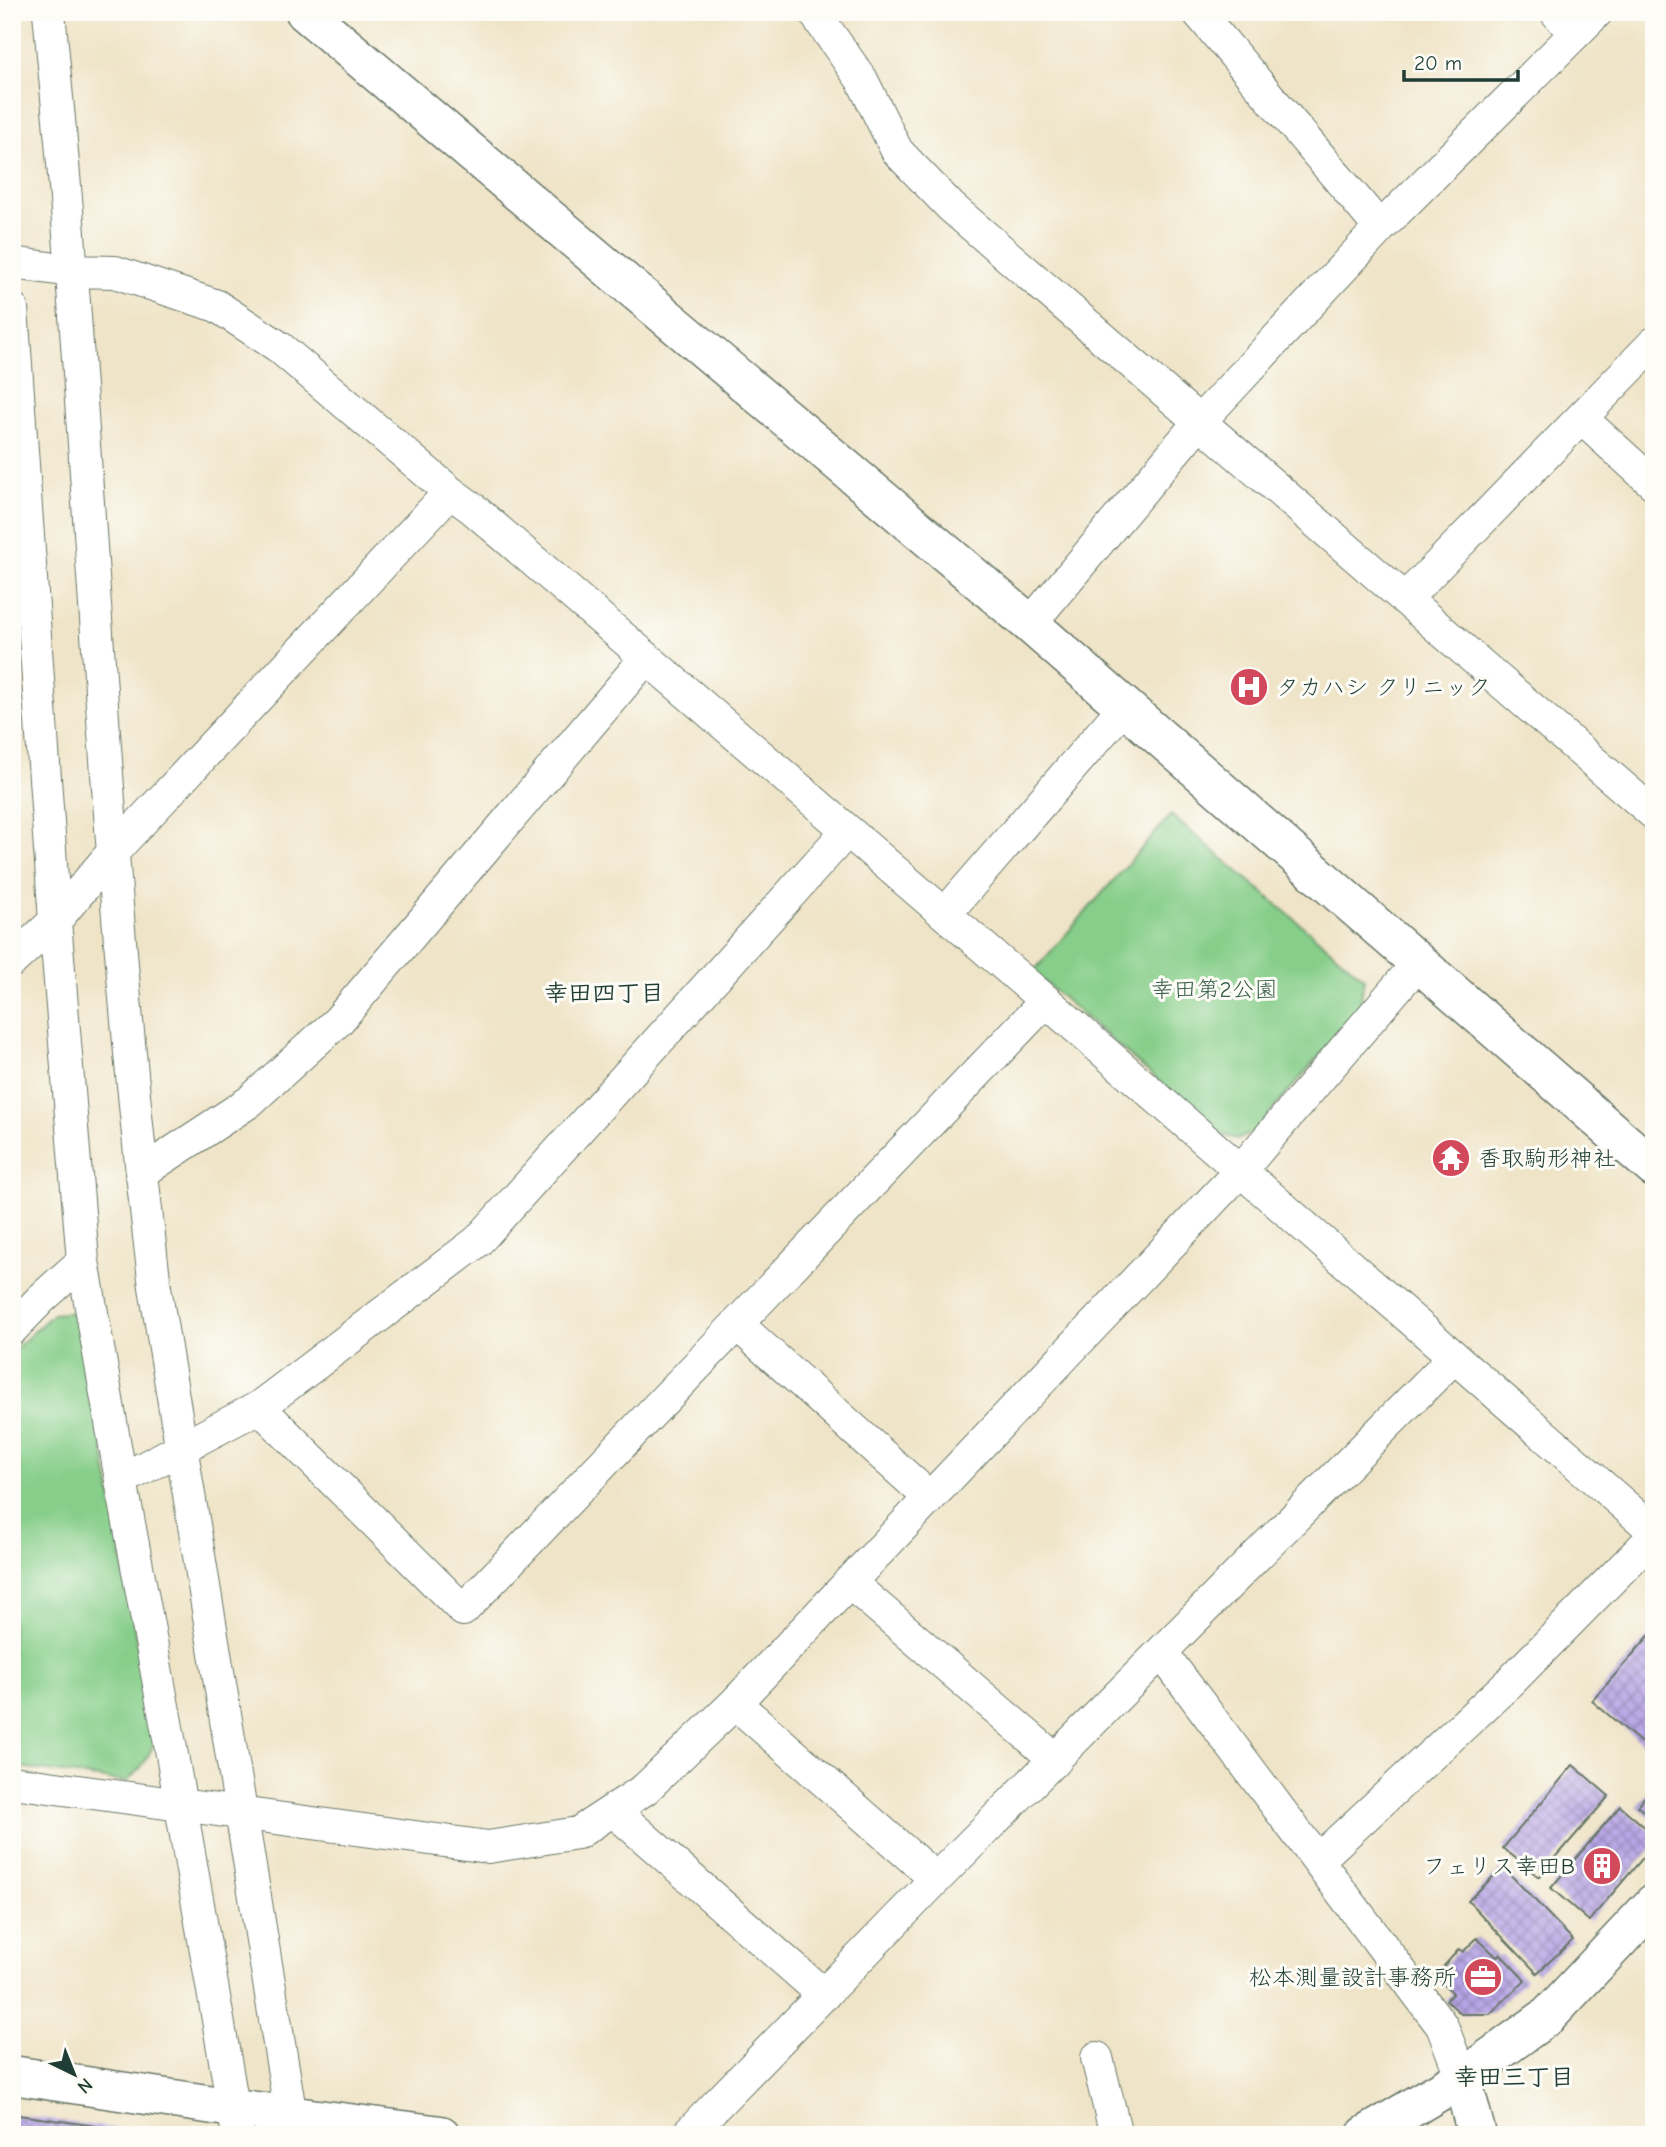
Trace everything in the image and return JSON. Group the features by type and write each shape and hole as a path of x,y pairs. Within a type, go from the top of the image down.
{"street":[{"path":"49,12 72,271 112,853 141,1173 155,1287 293,2125"},
{"path":"304,12 1030,624 1654,1168"},
{"path":"814,12 862,80 897,151 951,207 1654,814"},
{"path":"1198,12 1380,228"},
{"path":"1030,624 1200,421 1380,228 1565,23 1597,12"},
{"path":"12,263 72,271 115,272 217,306 279,347 472,508 1046,1001 1654,1534 1511,1681 1318,1860"},
{"path":"12,308 55,921 83,1261 236,2122"},
{"path":"1406,598 1654,343"},
{"path":"1581,418 1654,484"},
{"path":"17,949 55,921 112,853 450,492"},
{"path":"141,1173 250,1102 338,1021 646,658"},
{"path":"945,914 1124,707"},
{"path":"121,1480 259,1407 478,1241 847,831"},
{"path":"12,1782 488,1847 578,1833 645,1789 736,1703 1241,1170 1419,962"},
{"path":"259,1407 464,1610 1046,1001"},
{"path":"12,1329 83,1261"},
{"path":"737,1324 929,1497"},
{"path":"687,2135 936,1879 1453,1357"},
{"path":"849,1582 1056,1760"},
{"path":"1162,1653 1442,2026 1462,2078 1477,2135"},
{"path":"736,1703 936,1879"},
{"path":"614,1811 824,1995"},
{"path":"1366,2135 1462,2078 1548,2016 1654,1903"},
{"path":"1097,2058 1116,2135"},
{"path":"12,2075 236,2122 441,2135"}],"green space":[{"name":"幸田第2公園","path":"1171,815 1364,978 1360,1008 1255,1131 1239,1139 1221,1135 1033,972"},
{"path":"76,1312 80,1315 154,1741 143,1764 126,1782 12,1766 12,1352 53,1314"}],"building":[{"path":"1654,1630 1654,1734 1644,1745 1592,1701"},
{"path":"1573,1765 1609,1796 1539,1877 1503,1848"},
{"path":"1654,1786 1654,1820 1637,1806"},
{"name":"フェリス幸田B","path":"1620,1806 1654,1835 1654,1845 1589,1921 1551,1888"},
{"path":"1503,1867 1573,1940 1537,1973 1468,1901"},
{"path":"1477,1938 1497,1957 1500,1954 1525,1980 1490,2014 1461,2014 1446,2000 1453,1993 1435,1976 1459,1949 1463,1952"},
{"path":"12,2114 145,2133 12,2135"}],"place":[{"name":"タカハシ クリニック","path":"1249,687"},
{"name":"香取駒形神社","path":"1451,1158"},
{"name":"フェリス幸田B","path":"1602,1866"},
{"name":"松本測量設計事務所","path":"1483,1977"}],"district":[{"name":"幸田四丁目","path":"604,993"},
{"name":"幸田三丁目","path":"1514,2077"}]}
